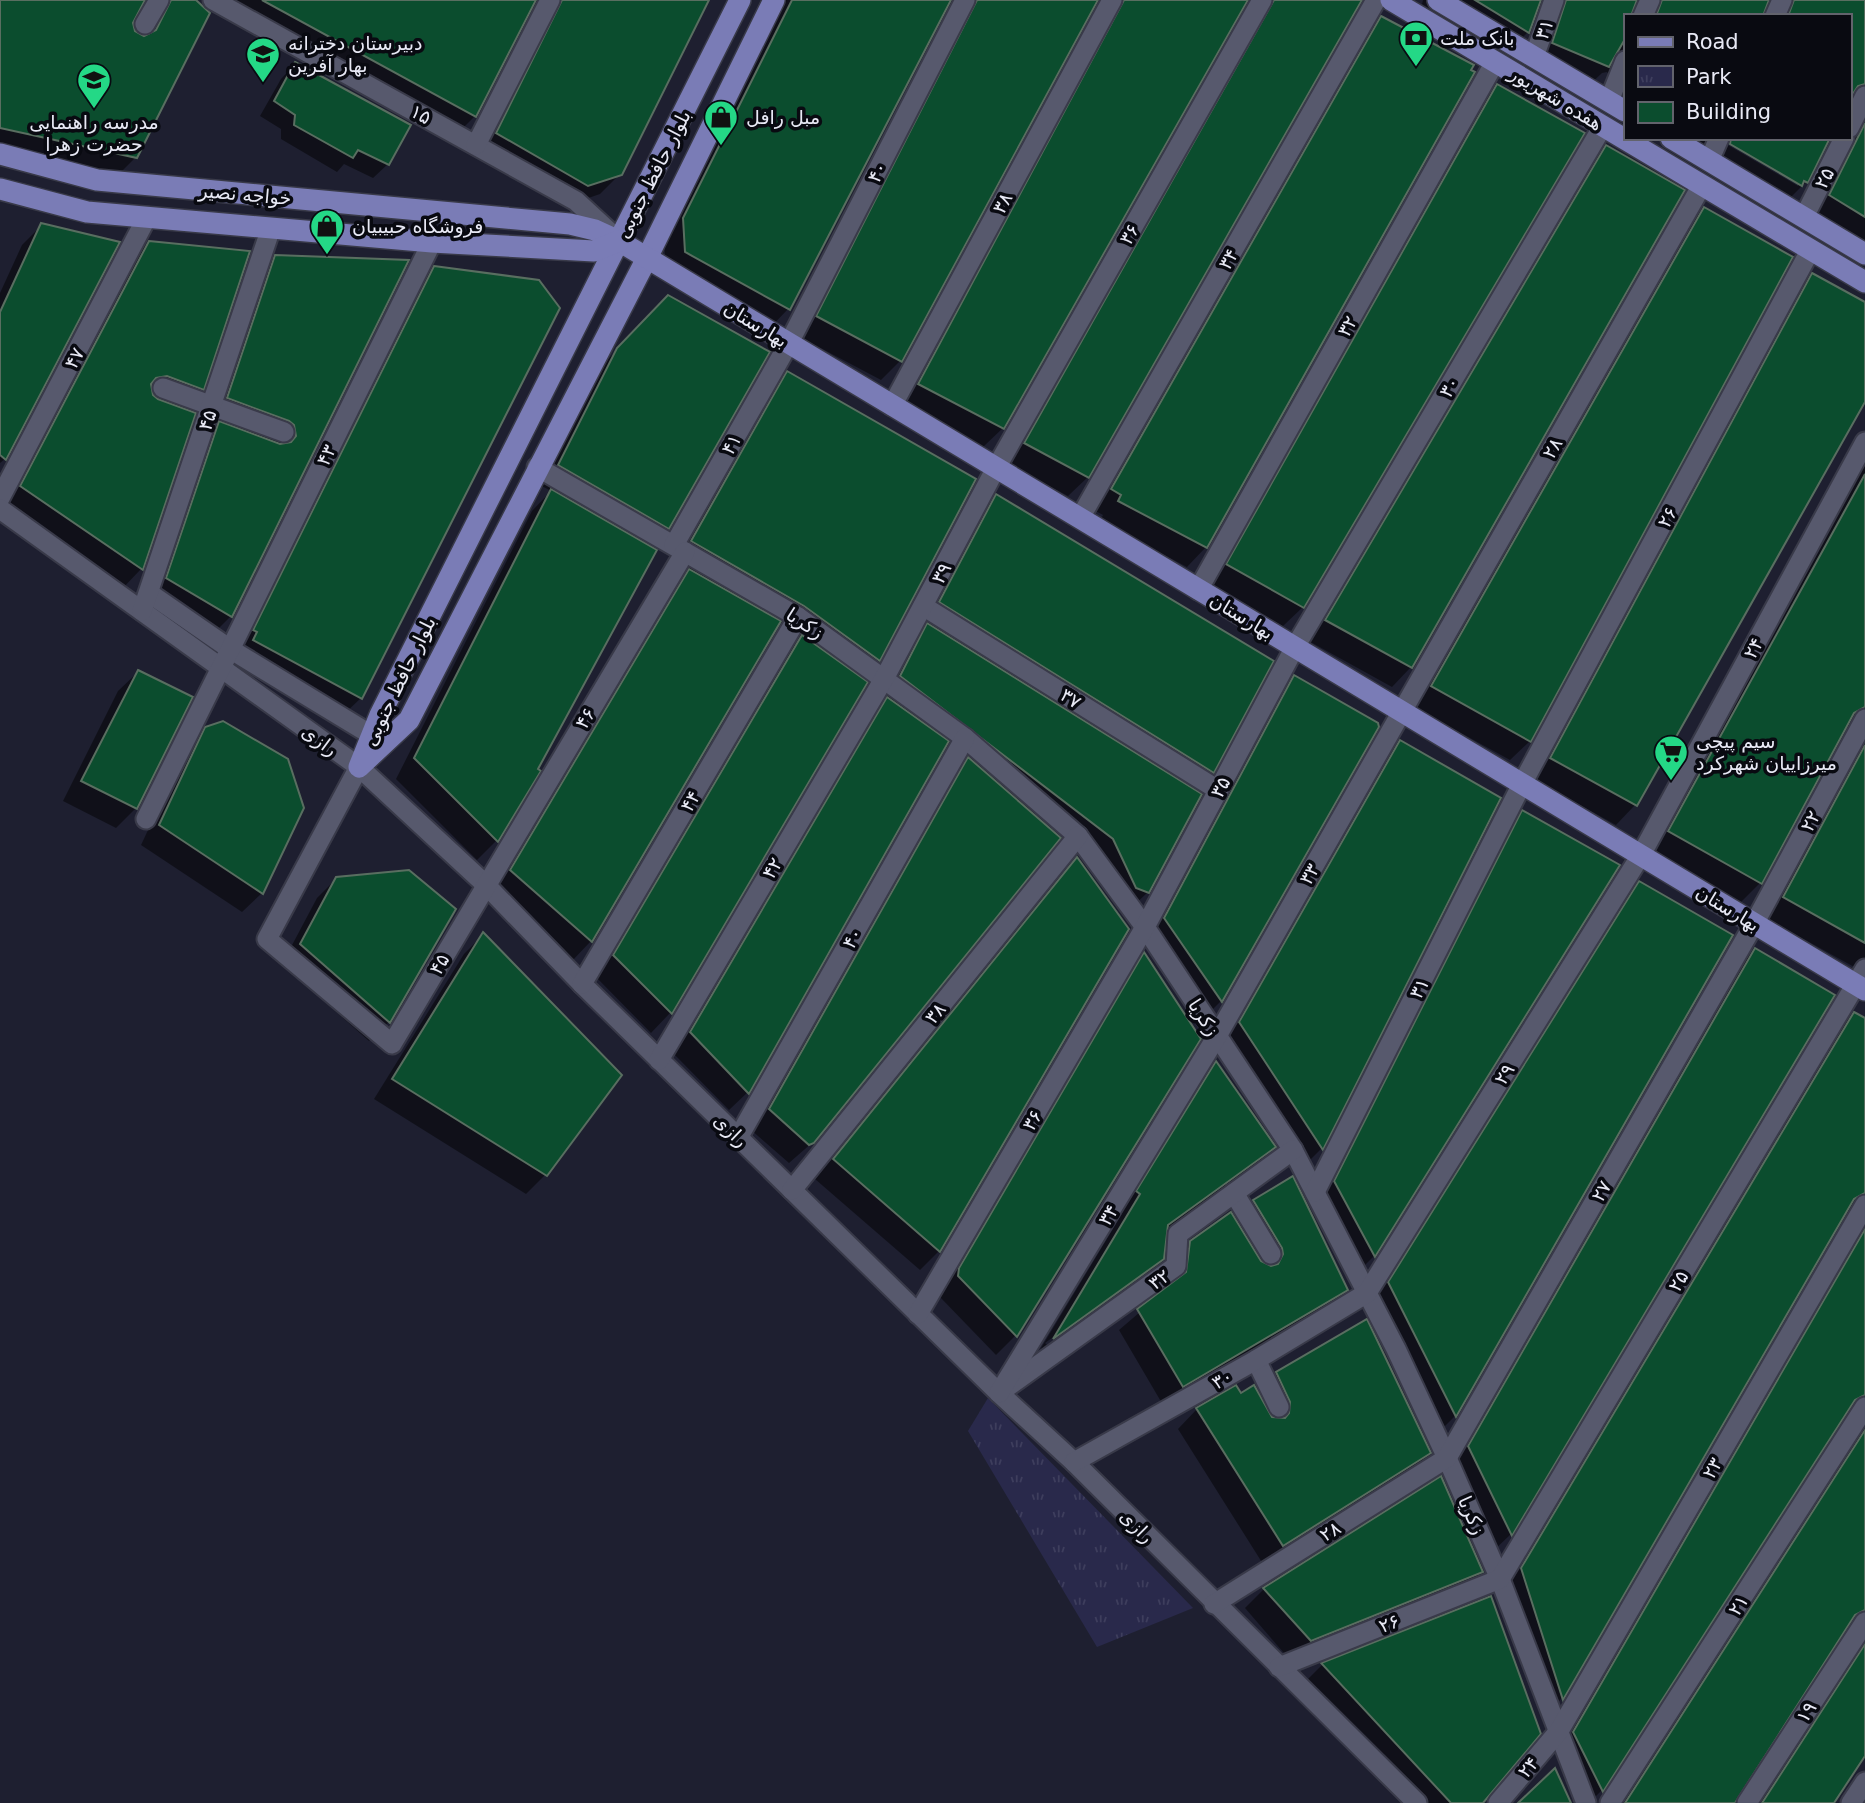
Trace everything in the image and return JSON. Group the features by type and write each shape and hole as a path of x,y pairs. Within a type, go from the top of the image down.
{"main road":[{"name":"بلوار حافظ جنوبی","path":"359,767 380,715 740,0"},
{"name":"بلوار حافظ جنوبی","path":"359,767 409,720 647,258 775,0"},
{"name":"هفده شهریور","path":"1391,0 1624,139"},
{"name":"هفده شهریور","path":"1438,0 1617,106"},
{"name":"هفده شهریور","path":"1626,140 1865,282"},
{"path":"1674,140 1865,254"},
{"name":"خواجه نصیر","path":"0,154 96,180 570,224 595,230 619,242"},
{"name":"خواجه نصیر","path":"0,189 87,212 432,242 594,251 619,242"},
{"path":"568,250 570,224"},
{"name":"بهارستان","path":"619,242 1755,924 1862,981"}],"street":[{"path":"145,24 159,0"},
{"name":"۱۵","path":"213,0 576,201 619,242"},
{"path":"476,145 550,0"},
{"name":"۴۰","path":"789,343 965,0"},
{"name":"۳۸","path":"892,405 1112,0"},
{"name":"۳۶","path":"996,468 1262,0"},
{"name":"۳۴","path":"1080,518 1376,0"},
{"name":"۳۱","path":"1534,57 1554,0"},
{"name":"۳۲","path":"1198,590 1495,62"},
{"path":"1617,106 1624,67"},
{"path":"1851,124 1865,96"},
{"name":"۳۰","path":"1295,647 1603,126"},
{"path":"1709,161 1718,140"},
{"name":"۲۵","path":"1804,217 1843,140"},
{"name":"۲۸","path":"1401,711 1702,185"},
{"name":"۴۷","path":"0,498 147,217"},
{"name":"۴۵","path":"146,602 271,228"},
{"name":"۴۳","path":"146,819 432,242"},
{"name":"۲۶","path":"1522,784 1811,250"},
{"name":"۴۱","path":"679,549 789,343"},
{"path":"163,388 284,432"},
{"name":"۲۴","path":"1641,855 1865,442"},
{"name":"زکریا","path":"537,467 798,617 885,677 965,738 1078,836 1145,927 1293,1150 1367,1293 1447,1458 1500,1578 1586,1803"},
{"name":"۳۹","path":"885,677 996,468"},
{"name":"رازی","path":"0,509 146,602 221,668 359,767 485,884 582,985 999,1393 1074,1462 1214,1604 1418,1803"},
{"name":"۴۶","path":"485,884 679,549"},
{"path":"146,602 230,649 373,736"},
{"name":"۳۷","path":"923,606 1218,790"},
{"name":"۴۴","path":"582,985 798,617"},
{"name":"۳۵","path":"1145,927 1295,647"},
{"name":"۴۲","path":"659,1060 885,677"},
{"name":"۳۳","path":"1217,1036 1401,711"},
{"name":"۲۲","path":"1755,924 1865,719"},
{"name":"۴۰","path":"738,1138 965,738"},
{"name":"۴۵","path":"359,767 267,939 392,1044 485,884"},
{"name":"۳۱","path":"1315,1192 1522,784"},
{"name":"۳۸","path":"792,1190 1078,836"},
{"name":"۲۹","path":"1367,1293 1641,855"},
{"name":"۲۷","path":"1447,1458 1755,924"},
{"name":"۳۶","path":"918,1314 1145,927"},
{"name":"۲۵","path":"1500,1578 1862,981"},
{"name":"۳۴","path":"999,1393 1217,1036"},
{"name":"۳۲","path":"999,1393 1176,1266 1178,1234 1293,1150"},
{"path":"1234,1193 1271,1254"},
{"name":"۲۳","path":"1559,1731 1865,1205"},
{"name":"۳۰","path":"1074,1462 1256,1360 1367,1293"},
{"path":"1256,1360 1279,1407"},
{"name":"۲۱","path":"1610,1803 1865,1407"},
{"name":"۲۸","path":"1214,1604 1447,1458"},
{"name":"۲۶","path":"1279,1667 1500,1578"},
{"name":"۱۹","path":"1747,1803 1865,1622"},
{"name":"۲۴","path":"1498,1803 1559,1731"},
{"path":"1851,1803 1865,1782"}],"green space":[{"path":"988,1398 1193,1608 1097,1647 968,1431"}],"building":[{"path":"0,0 145,0 133,23 135,31 144,36 156,30 171,0 196,0 210,13 137,158 0,128"},
{"path":"262,0 536,0 476,117"},
{"path":"562,0 709,0 622,175 588,186 496,133"},
{"path":"792,0 951,0 790,310 685,252 683,218"},
{"path":"977,0 1098,0 902,362 816,316"},
{"path":"1124,0 1248,0 1004,429 918,384"},
{"path":"1274,0 1362,0 1089,478 1024,443"},
{"path":"1475,0 1541,0 1529,33"},
{"path":"1566,0 1637,0 1632,14 1624,14 1624,41 1609,67 1552,43"},
{"path":"1662,0 1769,0 1764,14 1657,14"},
{"path":"1794,0 1865,0 1865,84 1858,86 1851,97 1851,14 1789,14"},
{"path":"1381,16 1474,65 1471,70 1475,72 1207,548 1118,501 1121,495 1111,489"},
{"path":"295,62 411,125 389,165 358,150 353,158 294,125 295,115 274,101"},
{"path":"1497,84 1585,133 1304,608 1226,564"},
{"path":"1865,123 1865,217 1829,195"},
{"path":"1731,140 1829,140 1808,183 1804,181 1802,186 1730,144"},
{"path":"1606,145 1685,190 1412,668 1325,620"},
{"path":"1704,207 1793,257 1531,742 1431,686"},
{"path":"41,223 120,242 6,460 0,455 0,312"},
{"path":"149,241 250,251 204,390 167,376 156,378 151,384 153,395 158,399 196,413 143,570 20,486"},
{"path":"275,255 409,260 232,617 166,578 219,421 280,444 291,442 296,436 294,425 289,421 227,398"},
{"path":"434,266 539,280 560,308 362,699 253,640 257,632 253,630"},
{"path":"1812,273 1865,302 1865,402 1637,806 1550,758"},
{"path":"668,295 770,352 669,529 558,465 617,348"},
{"path":"787,371 976,479 880,661 804,606 691,541"},
{"path":"1865,474 1865,707 1854,713 1762,884 1668,831"},
{"path":"551,489 657,550 538,769 541,771 498,842 414,758"},
{"path":"996,494 1274,661 1214,773 939,602"},
{"path":"689,569 781,621 592,942 510,870"},
{"path":"927,623 1202,794 1149,893 1136,888 1113,839 900,676"},
{"path":"802,635 868,682 672,1014 613,955"},
{"path":"138,670 193,697 137,809 81,781"},
{"path":"1294,675 1378,723 1379,727 1222,1002 1164,918"},
{"path":"887,697 949,741 749,1094 690,1032"},
{"path":"223,721 288,759 304,808 263,894 159,825 205,727"},
{"path":"1400,740 1501,798 1323,1150 1239,1022"},
{"path":"1865,745 1865,943 1783,897"},
{"path":"968,757 1061,838 814,1143 809,1145 769,1109"},
{"path":"1522,810 1620,865 1375,1257 1334,1181"},
{"path":"1077,857 1129,929 940,1252 833,1159"},
{"path":"409,870 456,909 390,1023 300,944 336,877"},
{"path":"1639,881 1733,935 1456,1417 1388,1282"},
{"path":"483,932 622,1075 547,1176 392,1079"},
{"path":"1755,948 1835,995 1512,1536 1468,1446"},
{"path":"1144,952 1201,1039 1017,1337 958,1276 959,1268"},
{"path":"1854,1012 1865,1018 1865,1193 1854,1199 1563,1700 1521,1568"},
{"path":"1216,1061 1276,1147 1168,1225 1164,1259 1053,1339 1140,1194 1136,1191"},
{"path":"1293,1176 1348,1290 1183,1387 1137,1309 1186,1272 1190,1241 1231,1212 1261,1261 1271,1266 1278,1264 1283,1254 1282,1248 1253,1200"},
{"path":"1865,1229 1865,1395 1855,1400 1603,1792 1573,1732"},
{"path":"1367,1319 1431,1453 1283,1546 1196,1408 1236,1385 1241,1393 1254,1385 1272,1417 1285,1418 1289,1413 1290,1402 1276,1372"},
{"path":"1865,1430 1865,1610 1855,1615 1735,1803 1625,1803"},
{"path":"1441,1476 1483,1572 1311,1641 1263,1588"},
{"path":"1491,1596 1541,1734 1483,1803 1451,1803 1321,1663"},
{"path":"1865,1644 1865,1756 1834,1803 1762,1803"},
{"path":"1555,1768 1571,1803 1518,1803"}],"place":[{"name":"بانک ملت","path":"1416,68"},
{"name":"دبیرستان دخترانه بهار آفرین","path":"263,84"},
{"name":"مدرسه راهنمایی حضرت زهرا","path":"94,110"},
{"name":"مبل رافل","path":"721,147"},
{"name":"فروشگاه حبیبیان","path":"327,256"},
{"name":"سیم پیچی میرزاییان شهرکرد","path":"1671,782"}]}
